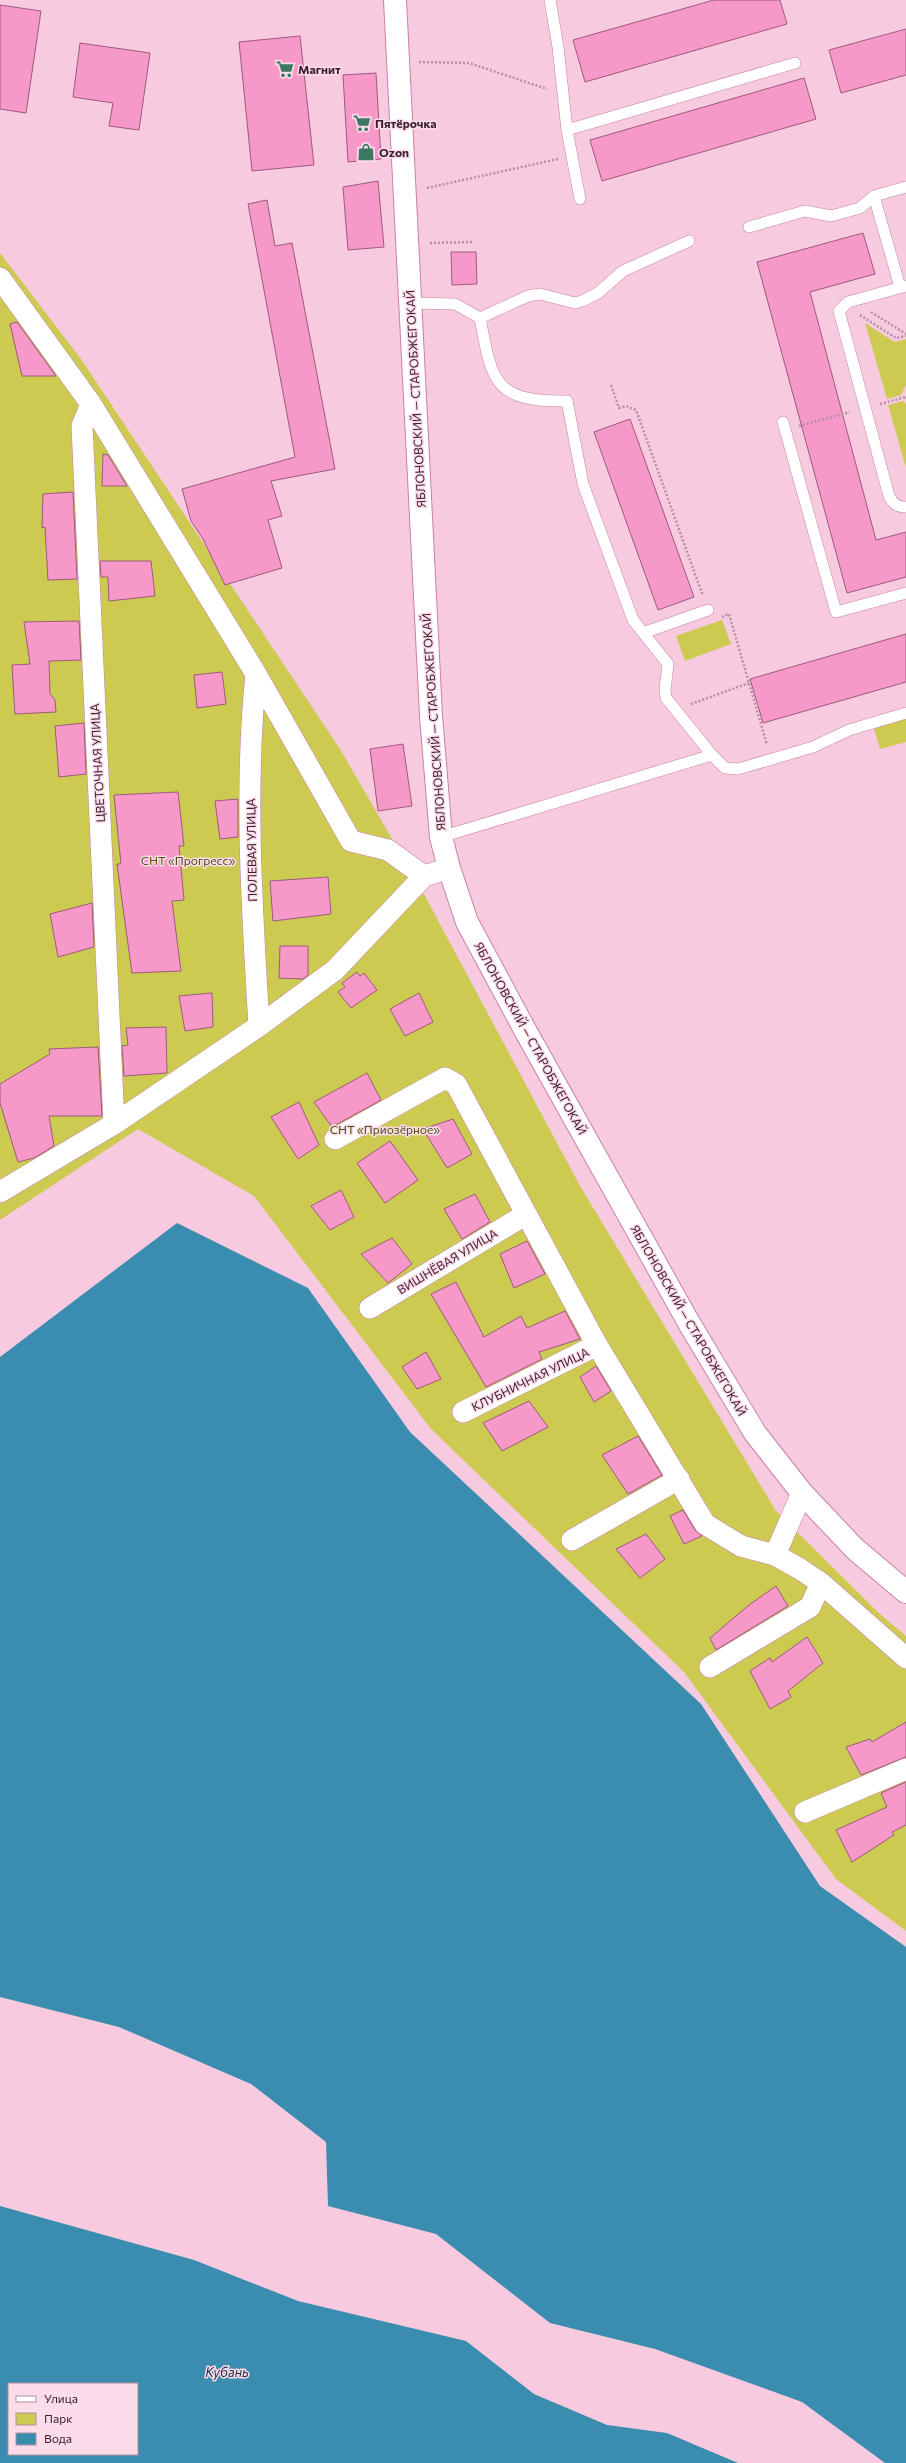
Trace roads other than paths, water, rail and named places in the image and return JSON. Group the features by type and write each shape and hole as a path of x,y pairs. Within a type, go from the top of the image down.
{"street":[{"name":"ЯБЛОНОВСКИЙ — СТАРОБЖЕГОКАЙ","path":"395,0 431,716 441,837 449,868 468,922 689,1323 754,1433 802,1493 855,1549 906,1592"},
{"path":"0,278 91,404 256,674 351,841 388,850 424,876"},
{"name":"ЦВЕТОЧНАЯ УЛИЦА","path":"91,404 82,426 114,1124"},
{"name":"ПОЛЕВАЯ УЛИЦА","path":"256,674 250,728 251,886 259,1026"},
{"path":"0,1192 114,1124 259,1026 335,970 424,876 449,868"},
{"path":"335,1139 445,1078 456,1084 525,1215 597,1346 705,1524 741,1546 775,1555 821,1583 906,1658"},
{"name":"ВИШНЁВАЯ УЛИЦА","path":"370,1308 525,1215"},
{"name":"КЛУБНИЧНАЯ УЛИЦА","path":"463,1412 597,1346"},
{"path":"572,1540 679,1479"},
{"path":"775,1555 802,1493"},
{"path":"710,1667 810,1607 821,1583"},
{"path":"805,1812 906,1769"}],"lane":[{"path":"550,0 567,130 580,199"},
{"path":"567,130 795,63"},
{"path":"749,227 805,211 831,216 860,208 874,196 906,187"},
{"path":"874,196 903,286 848,302 839,312 889,496 893,503 899,507 906,507"},
{"path":"480,318 528,296 540,294 575,303 582,301 598,293 623,271 689,240"},
{"path":"410,303 455,304 480,318"},
{"path":"480,318 489,366 495,378 507,390 517,396 541,402 567,401 583,484 633,620 668,664 665,690 666,698 712,755 722,765 732,770 771,759 813,747 850,730 906,713"},
{"path":"784,426 836,612 906,593"},
{"path":"643,633 708,610"},
{"path":"441,837 712,755"}],"water":[{"path":"177,1223 308,1288 410,1432 701,1704 820,1886 906,1947 906,2463 885,2463 802,2402 655,2349 550,2323 436,2234 328,2206 326,2142 251,2084 119,2027 0,1997 0,1357"},
{"name":"Кубань","path":"0,2206 194,2260 298,2301 466,2341 534,2394 607,2425 667,2433 738,2463 0,2463"}],"place":[{"name":"Магнит","path":"285,69"},
{"name":"Пятёрочка","path":"362,123"},
{"name":"Ozon","path":"366,152"}],"park label":[{"name":"СНТ «Прогресс»","path":"188,860"},
{"name":"СНТ «Приозёрное»","path":"385,1129"}]}
